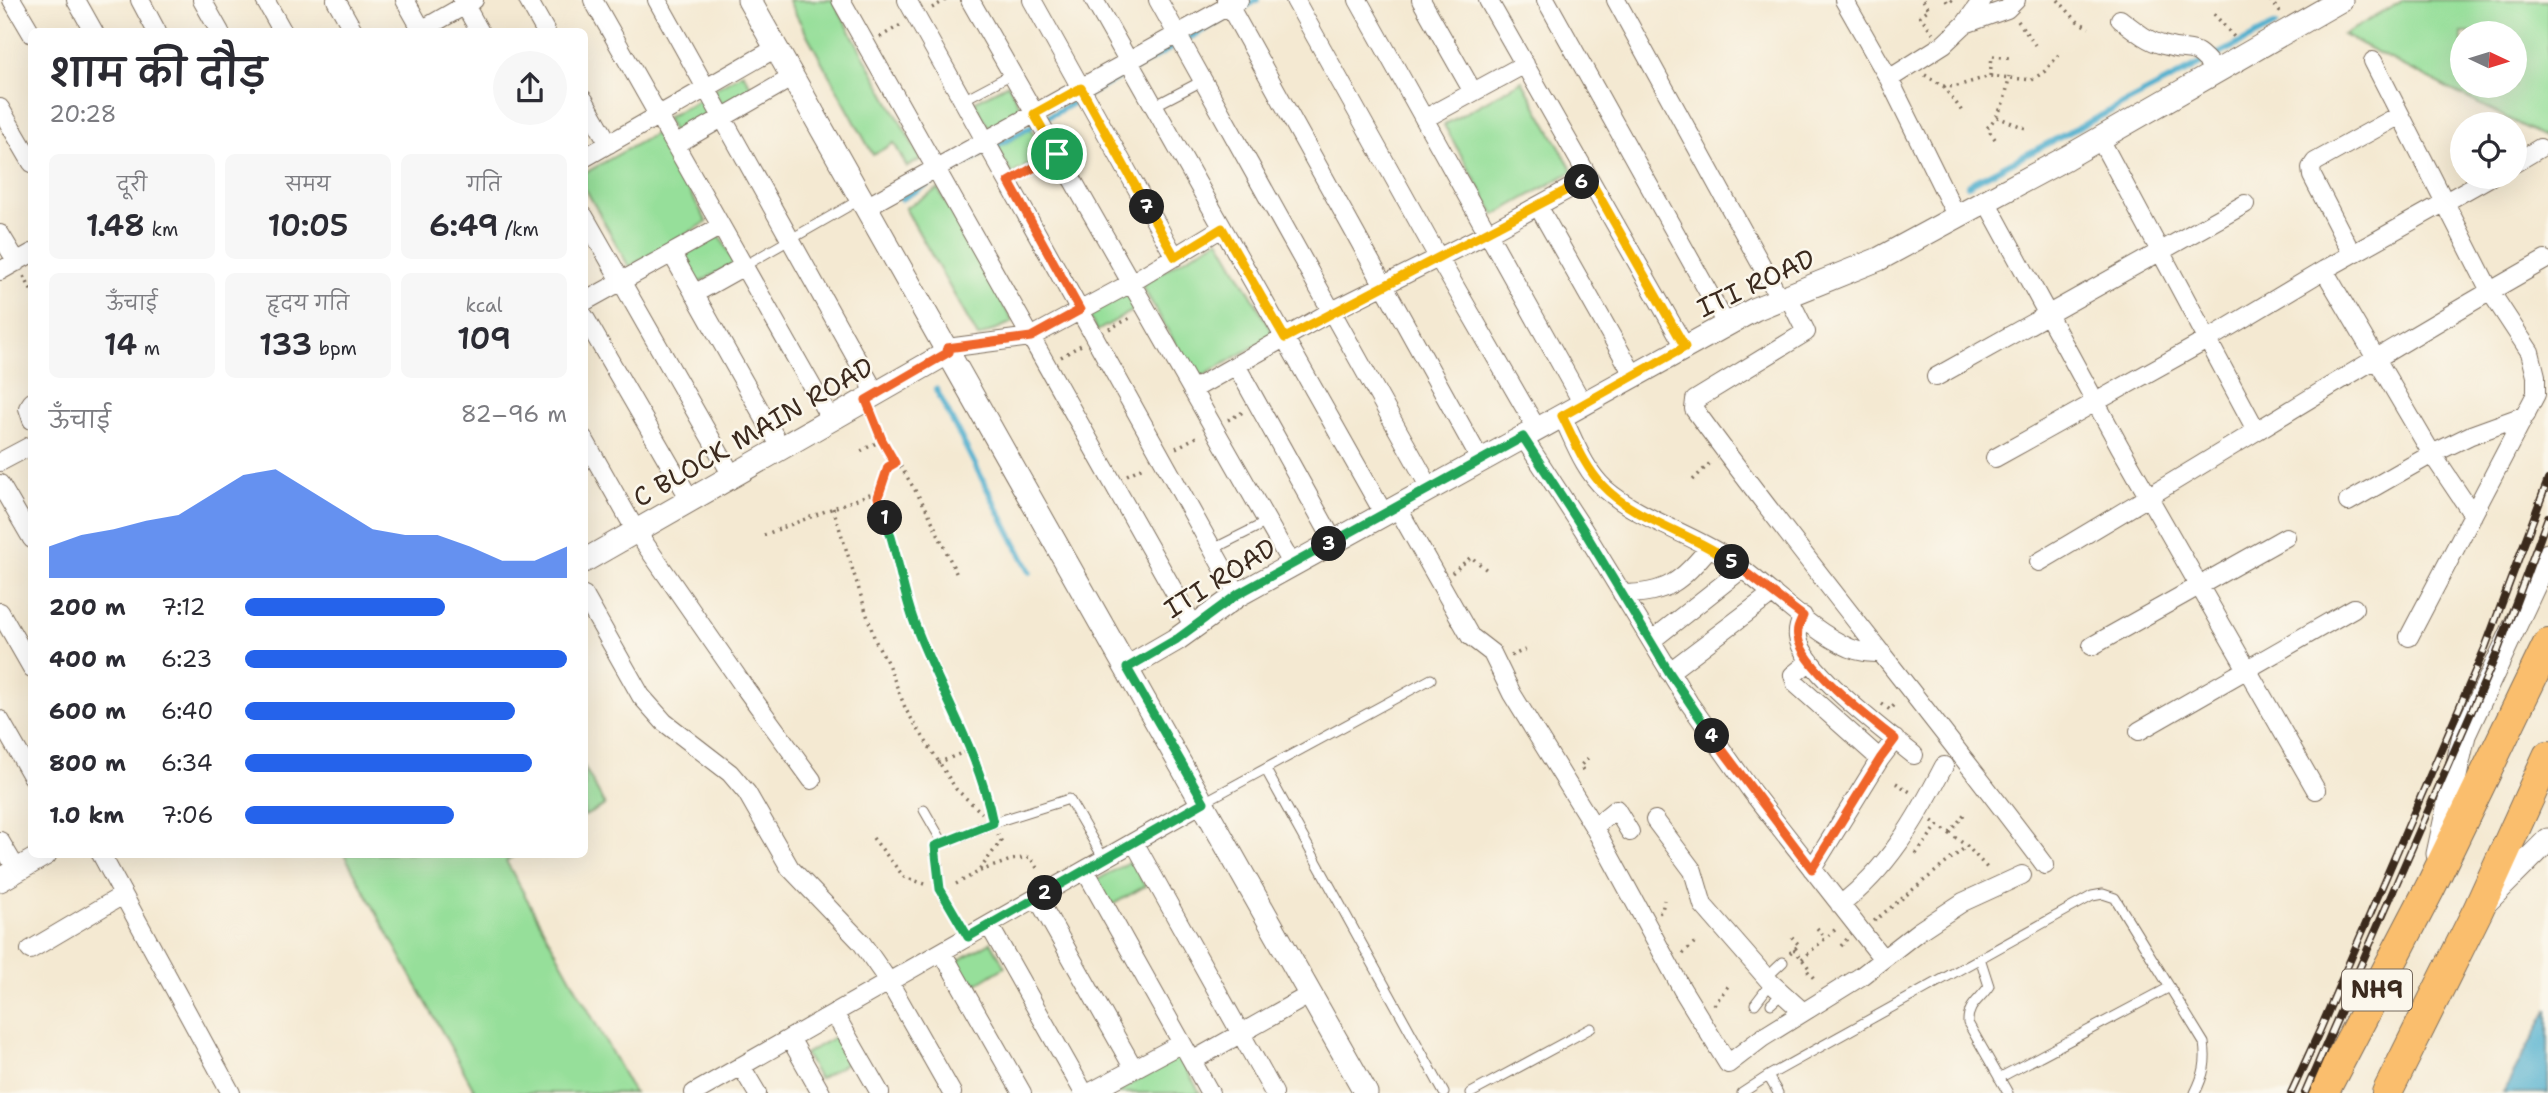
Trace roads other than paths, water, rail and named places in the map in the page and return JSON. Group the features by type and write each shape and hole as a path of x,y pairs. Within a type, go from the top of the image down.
{"highway":[{"name":"NH9","path":"2323,1093 2430,888 2548,644"},
{"path":"2386,1093 2478,910 2548,756"}],"street":[{"path":"12,0 28,28"},
{"path":"140,0 155,28"},
{"path":"202,0 218,28"},
{"path":"265,0 281,28"},
{"path":"336,0 353,28"},
{"path":"405,0 419,28"},
{"path":"528,0 544,28"},
{"path":"657,0 790,239 868,391"},
{"path":"750,0 1366,1093"},
{"path":"841,0 1193,625"},
{"path":"907,0 1238,594"},
{"path":"970,0 1292,565"},
{"path":"1032,0 1175,257"},
{"path":"1094,0 1285,338 1469,636 1492,653 1512,694 1594,827 1682,989 1728,1064 1759,1035 1854,981 1963,902 2022,875"},
{"path":"1157,0 1430,488"},
{"path":"1295,0 1438,257 1530,433 1669,672 1752,792 1883,958"},
{"path":"1358,0 1583,404"},
{"path":"1421,0 1473,92"},
{"path":"1489,0 1685,347"},
{"path":"1546,0 1726,324"},
{"path":"1616,0 1806,332 1692,404 1725,452 2045,865"},
{"path":"1844,0 1889,79 1957,217"},
{"path":"1889,79 1944,44 1965,24 1982,0"},
{"name":"ITI ROAD","path":"1127,668 1177,639 1238,594 1726,324 1784,297 1879,259 2341,0"},
{"path":"80,1 92,28"},
{"path":"597,1 658,115 828,414"},
{"path":"426,28 467,2 478,28"},
{"path":"864,202 986,141 1231,2 1480,461"},
{"path":"1965,24 2012,4"},
{"path":"2120,19 2148,39 2162,45 2194,49 2202,54 2216,71"},
{"path":"588,156 776,48"},
{"path":"2373,61 2490,291 2530,352 2536,376 2536,394 2526,415 2409,637"},
{"path":"1424,119 1525,64"},
{"path":"676,145 793,77"},
{"path":"588,107 610,144"},
{"path":"0,108 28,156"},
{"path":"2352,254 2312,176 2311,168 2315,162 2400,115"},
{"path":"2099,138 2256,429"},
{"path":"2527,156 2540,148"},
{"path":"1192,390 1330,312 1488,233 1589,178"},
{"path":"1994,458 2207,340 2324,270 2470,189"},
{"path":"1986,201 2149,498 2316,789"},
{"path":"1936,377 2245,204"},
{"path":"1538,206 1634,376"},
{"path":"588,223 726,465"},
{"path":"588,300 721,226"},
{"path":"946,347 1031,337 1131,283 1222,228"},
{"path":"0,234 24,258 0,271"},
{"path":"672,254 775,437"},
{"path":"2039,562 2149,498 2256,429 2545,260"},
{"path":"694,294 744,265"},
{"path":"2324,270 2374,359 2473,515"},
{"path":"588,323 684,489"},
{"name":"C BLOCK MAIN ROAD","path":"588,544 633,525 946,347"},
{"path":"1236,365 1334,541"},
{"name":"C BLOCK MAIN ROAD","path":"588,558 684,489 775,437 828,414"},
{"path":"2348,502 2432,454 2471,435 2526,415"},
{"path":"1562,416 1587,467 1603,486 1626,505 1709,548 1742,569 1827,635 1850,648 1882,653"},
{"path":"588,446 633,525 812,780"},
{"path":"0,462 28,447"},
{"path":"1,486 28,532"},
{"path":"2092,646 2286,537"},
{"path":"1622,594 1643,594 1676,583 1709,548"},
{"path":"2430,888 2464,734 2548,555"},
{"path":"1651,641 1742,569"},
{"path":"1669,672 1773,593"},
{"path":"588,602 641,696 664,722 730,773 747,793 790,868 861,942 889,982 951,1093"},
{"path":"2139,731 2354,608"},
{"path":"0,612 28,661"},
{"path":"1803,616 1798,638 1810,661 1856,707 1914,755"},
{"path":"1810,661 1795,671 1793,675 1796,684 1880,759"},
{"path":"0,720 28,769"},
{"path":"1812,869 1895,739"},
{"path":"1850,918 1879,870 1920,813 1944,766"},
{"path":"695,1093 1204,802"},
{"path":"1594,827 1616,809 1630,832"},
{"path":"1655,820 1693,872 1703,905 1772,990 1803,1012"},
{"path":"2478,910 2548,840"},
{"path":"0,841 8,875 38,858"},
{"path":"1133,842 1274,1093"},
{"path":"103,858 231,1093"},
{"path":"1085,870 1210,1093"},
{"path":"30,950 123,895"},
{"path":"1037,897 1134,1069"},
{"path":"989,925 1084,1093"},
{"path":"942,952 1022,1093"},
{"path":"1192,1061 1309,995"},
{"path":"834,1013 880,1093"},
{"path":"790,1038 821,1093"},
{"path":"1089,1093 1182,1043"},
{"path":"741,1066 757,1093"}],"lane":[{"path":"962,100 1012,74"},
{"path":"1154,106 1202,80"},
{"path":"1009,182 1057,154"},
{"path":"744,265 864,202"},
{"path":"1213,549 1267,522"},
{"path":"1204,802 1431,680"},
{"path":"1266,770 1444,1093"},
{"path":"968,937 940,889 935,846 993,823 1069,799 1104,859"},
{"path":"924,810 943,843"},
{"path":"1742,1093 2092,896 2103,894 2115,898 2204,1043 2207,1058 2203,1077 2195,1093"},
{"path":"1980,958 1989,986 1971,1005 1968,1023 2008,1093"},
{"path":"1755,1004 1772,990 1783,962"},
{"path":"1999,1078 2169,987"},
{"path":"1471,1093 1591,1028"},
{"path":"1768,1076 1777,1093"}],"water":[{"path":"2548,1009 2548,1093 2503,1093"}],"waterway":[{"path":"901,199 1257,0"},
{"path":"1968,185 2275,25"},
{"path":"936,389 1030,572"}],"railway":[{"path":"2291,1093 2485,648 2548,480"},
{"path":"2305,1093 2497,653 2548,517"}]}
